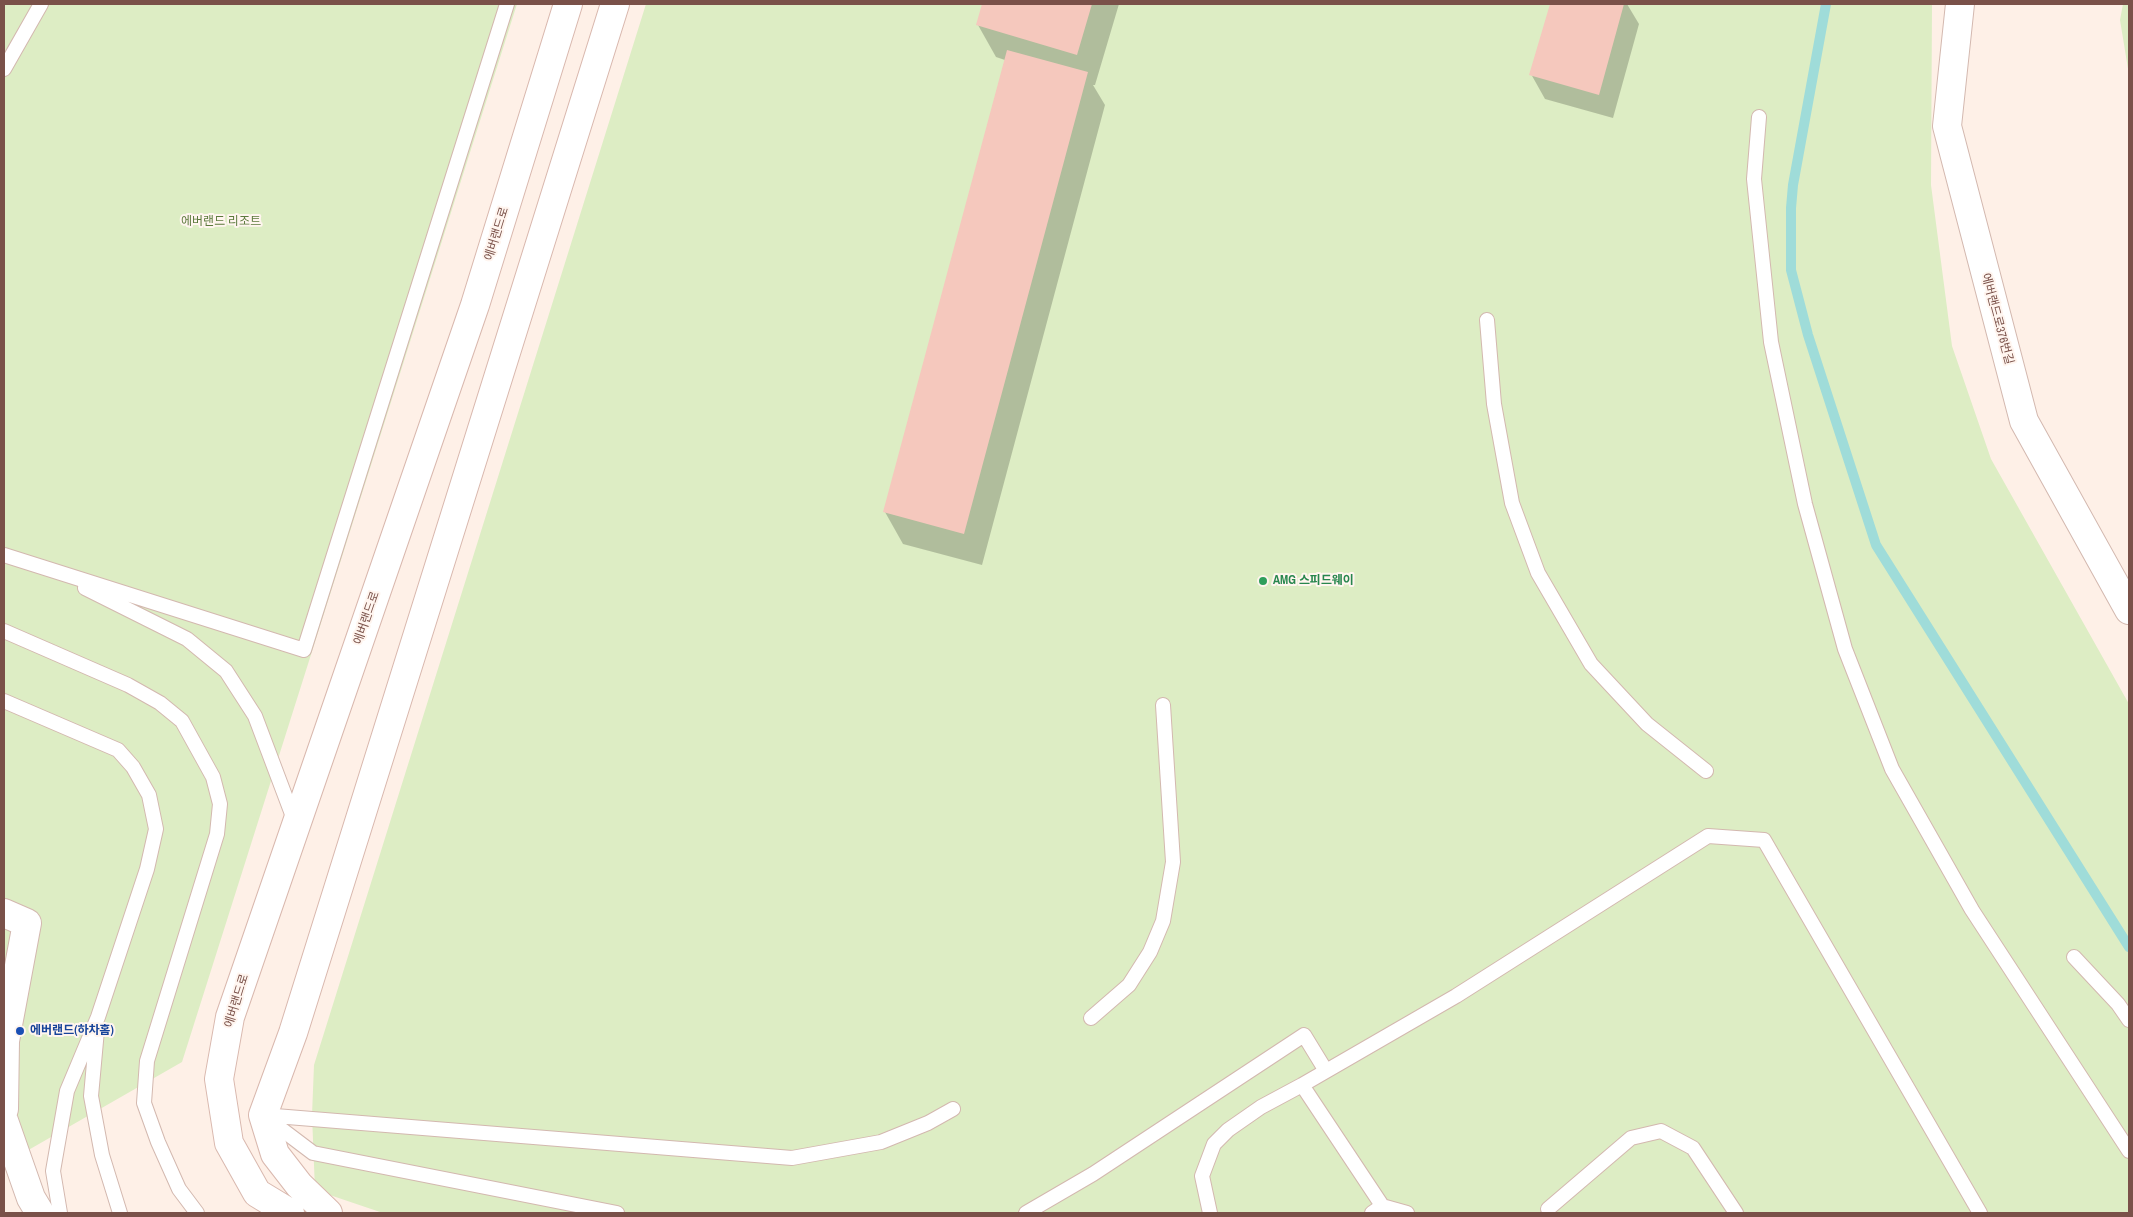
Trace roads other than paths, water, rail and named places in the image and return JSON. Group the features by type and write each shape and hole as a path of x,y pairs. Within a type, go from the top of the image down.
{"street":[{"name":"에버랜드로","path":"290,1213 257,1193 229,1143 219,1079 230,1017 475,305 568,4"},
{"path":"328,1213 299,1185 274,1154 263,1115 296,1024 615,4"},
{"name":"에버랜드로376번길","path":"1960,4 1947,126 2024,421 2129,610"},
{"path":"4,913 27,923 5,1041 4,1109"},
{"path":"4,1121 31,1198 40,1213"}],"lane":[{"path":"4,69 41,4"},
{"path":"4,555 304,650 507,4"},
{"path":"1759,117 1754,179 1771,342 1805,504 1845,649 1892,769 1967,901 2129,1151"},
{"path":"1487,320 1494,404 1512,503 1538,573 1591,664 1647,724 1706,770"},
{"path":"49,570 187,639 226,671 255,716 296,825"},
{"path":"4,631 128,685 160,703 182,721 213,777 220,804 217,834 147,1061 144,1103 158,1142 179,1189 197,1213"},
{"path":"4,701 118,750 133,767 149,795 156,829 148,861 98,1017 67,1091 53,1170 60,1213"},
{"path":"1091,1018 1129,985 1150,952 1163,922 1173,862 1163,705"},
{"path":"1210,1213 1202,1176 1214,1144 1228,1130 1261,1107 1326,1072 1456,996 1708,836 1764,840 1980,1213"},
{"path":"2074,958 2118,1004 2129,1020"},
{"path":"98,1017 91,1096 102,1155 120,1213"},
{"path":"1026,1213 1094,1174 1304,1035 1326,1072"},
{"path":"1302,1085 1380,1211 1407,1213"},
{"path":"263,1115 792,1158 881,1142 928,1123 953,1109"},
{"path":"263,1115 313,1152 617,1213"},
{"path":"1548,1209 1631,1138 1662,1131 1693,1148 1736,1213"}],"waterway":[{"path":"1826,4 1793,185 1791,208 1791,270 1808,335 1876,545 2129,947"}],"place":[{"name":"AMG 스피드웨이","path":"1263,581"},
{"name":"에버랜드(하차홈)","path":"20,1031"}],"park label":[{"name":"에버랜드 리조트","path":"221,222"}]}
